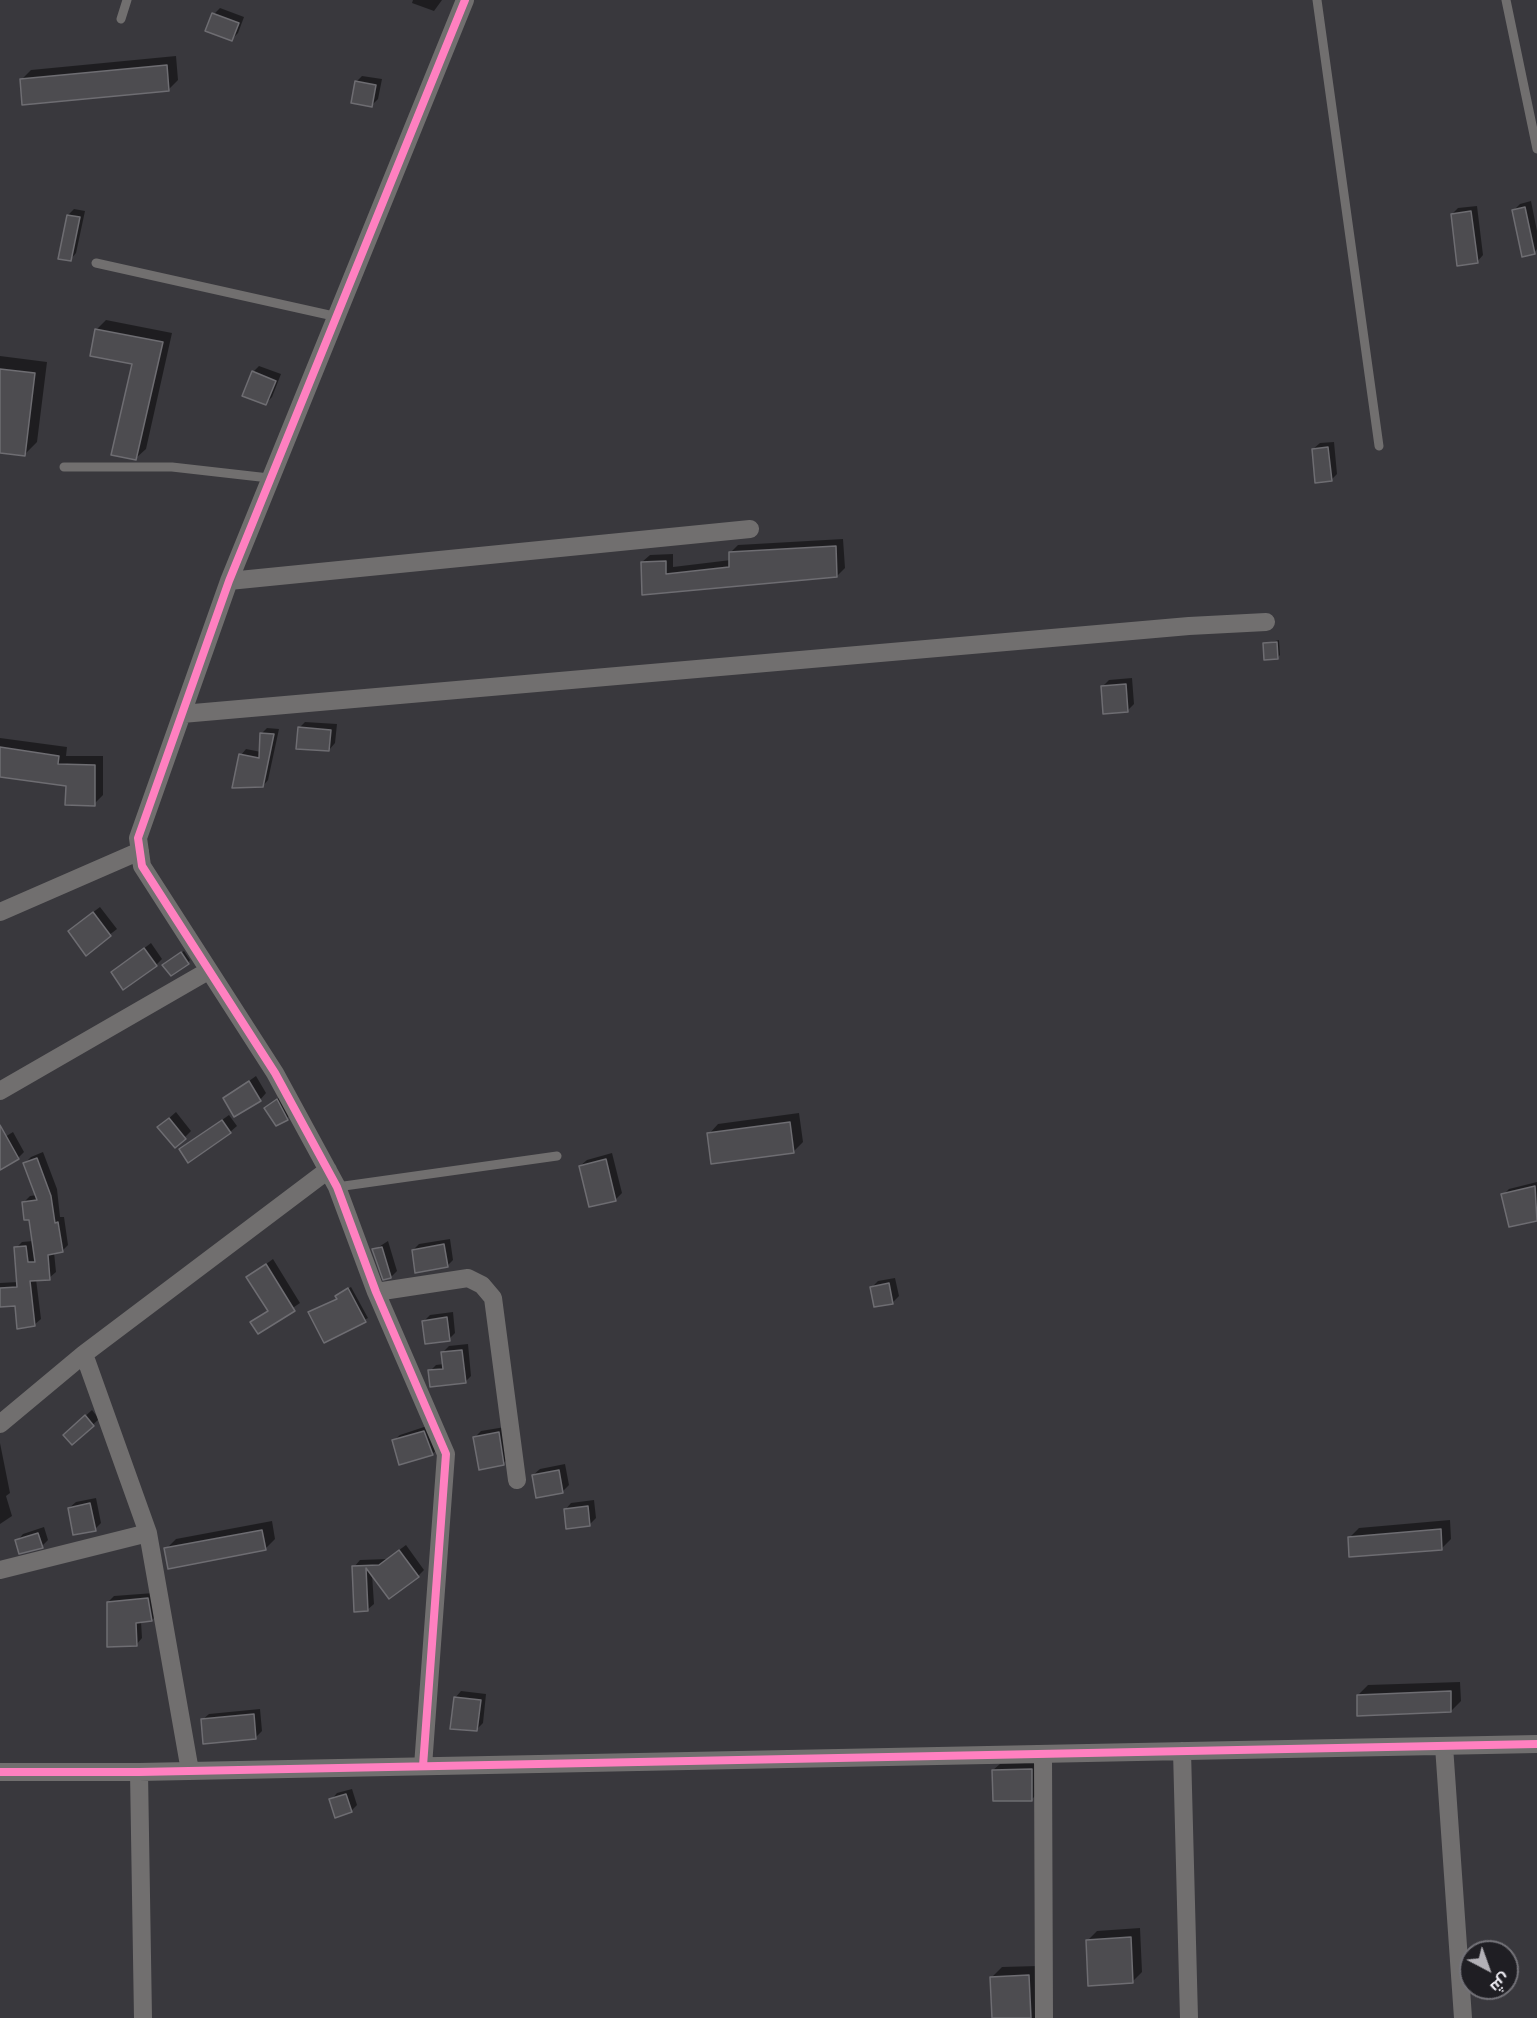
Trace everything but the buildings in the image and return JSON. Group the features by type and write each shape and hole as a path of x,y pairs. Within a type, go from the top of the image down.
{"street":[{"path":"423,1766 446,1454 376,1292 337,1187 275,1073 142,866 138,838 229,581 269,477 338,317 465,0"},
{"path":"229,581 750,529"},
{"path":"182,714 1189,626 1266,622"},
{"path":"0,912 140,851"},
{"path":"0,1091 208,971"},
{"path":"0,1424 84,1354 328,1170"},
{"path":"376,1292 468,1278 483,1285 493,1299 517,1480"},
{"path":"84,1354 148,1533 190,1771"},
{"path":"0,1570 148,1533"},
{"path":"0,1772 139,1772 1537,1744"},
{"path":"1444,1746 1462,2018"},
{"path":"1182,1751 1189,2018"},
{"path":"1043,1754 1044,2018"},
{"path":"139,1772 143,2018"}],"lane":[{"path":"121,19 127,0"},
{"path":"1317,0 1379,446"},
{"path":"1506,0 1537,149"},
{"path":"96,263 338,317"},
{"path":"64,467 172,467 269,477"},
{"path":"337,1187 557,1156"}],"cycle path":[{"path":"423,1766 446,1454 376,1292 337,1187 275,1073 142,866 138,838 229,581 465,0"},
{"path":"0,1772 139,1772 1537,1744"}]}
